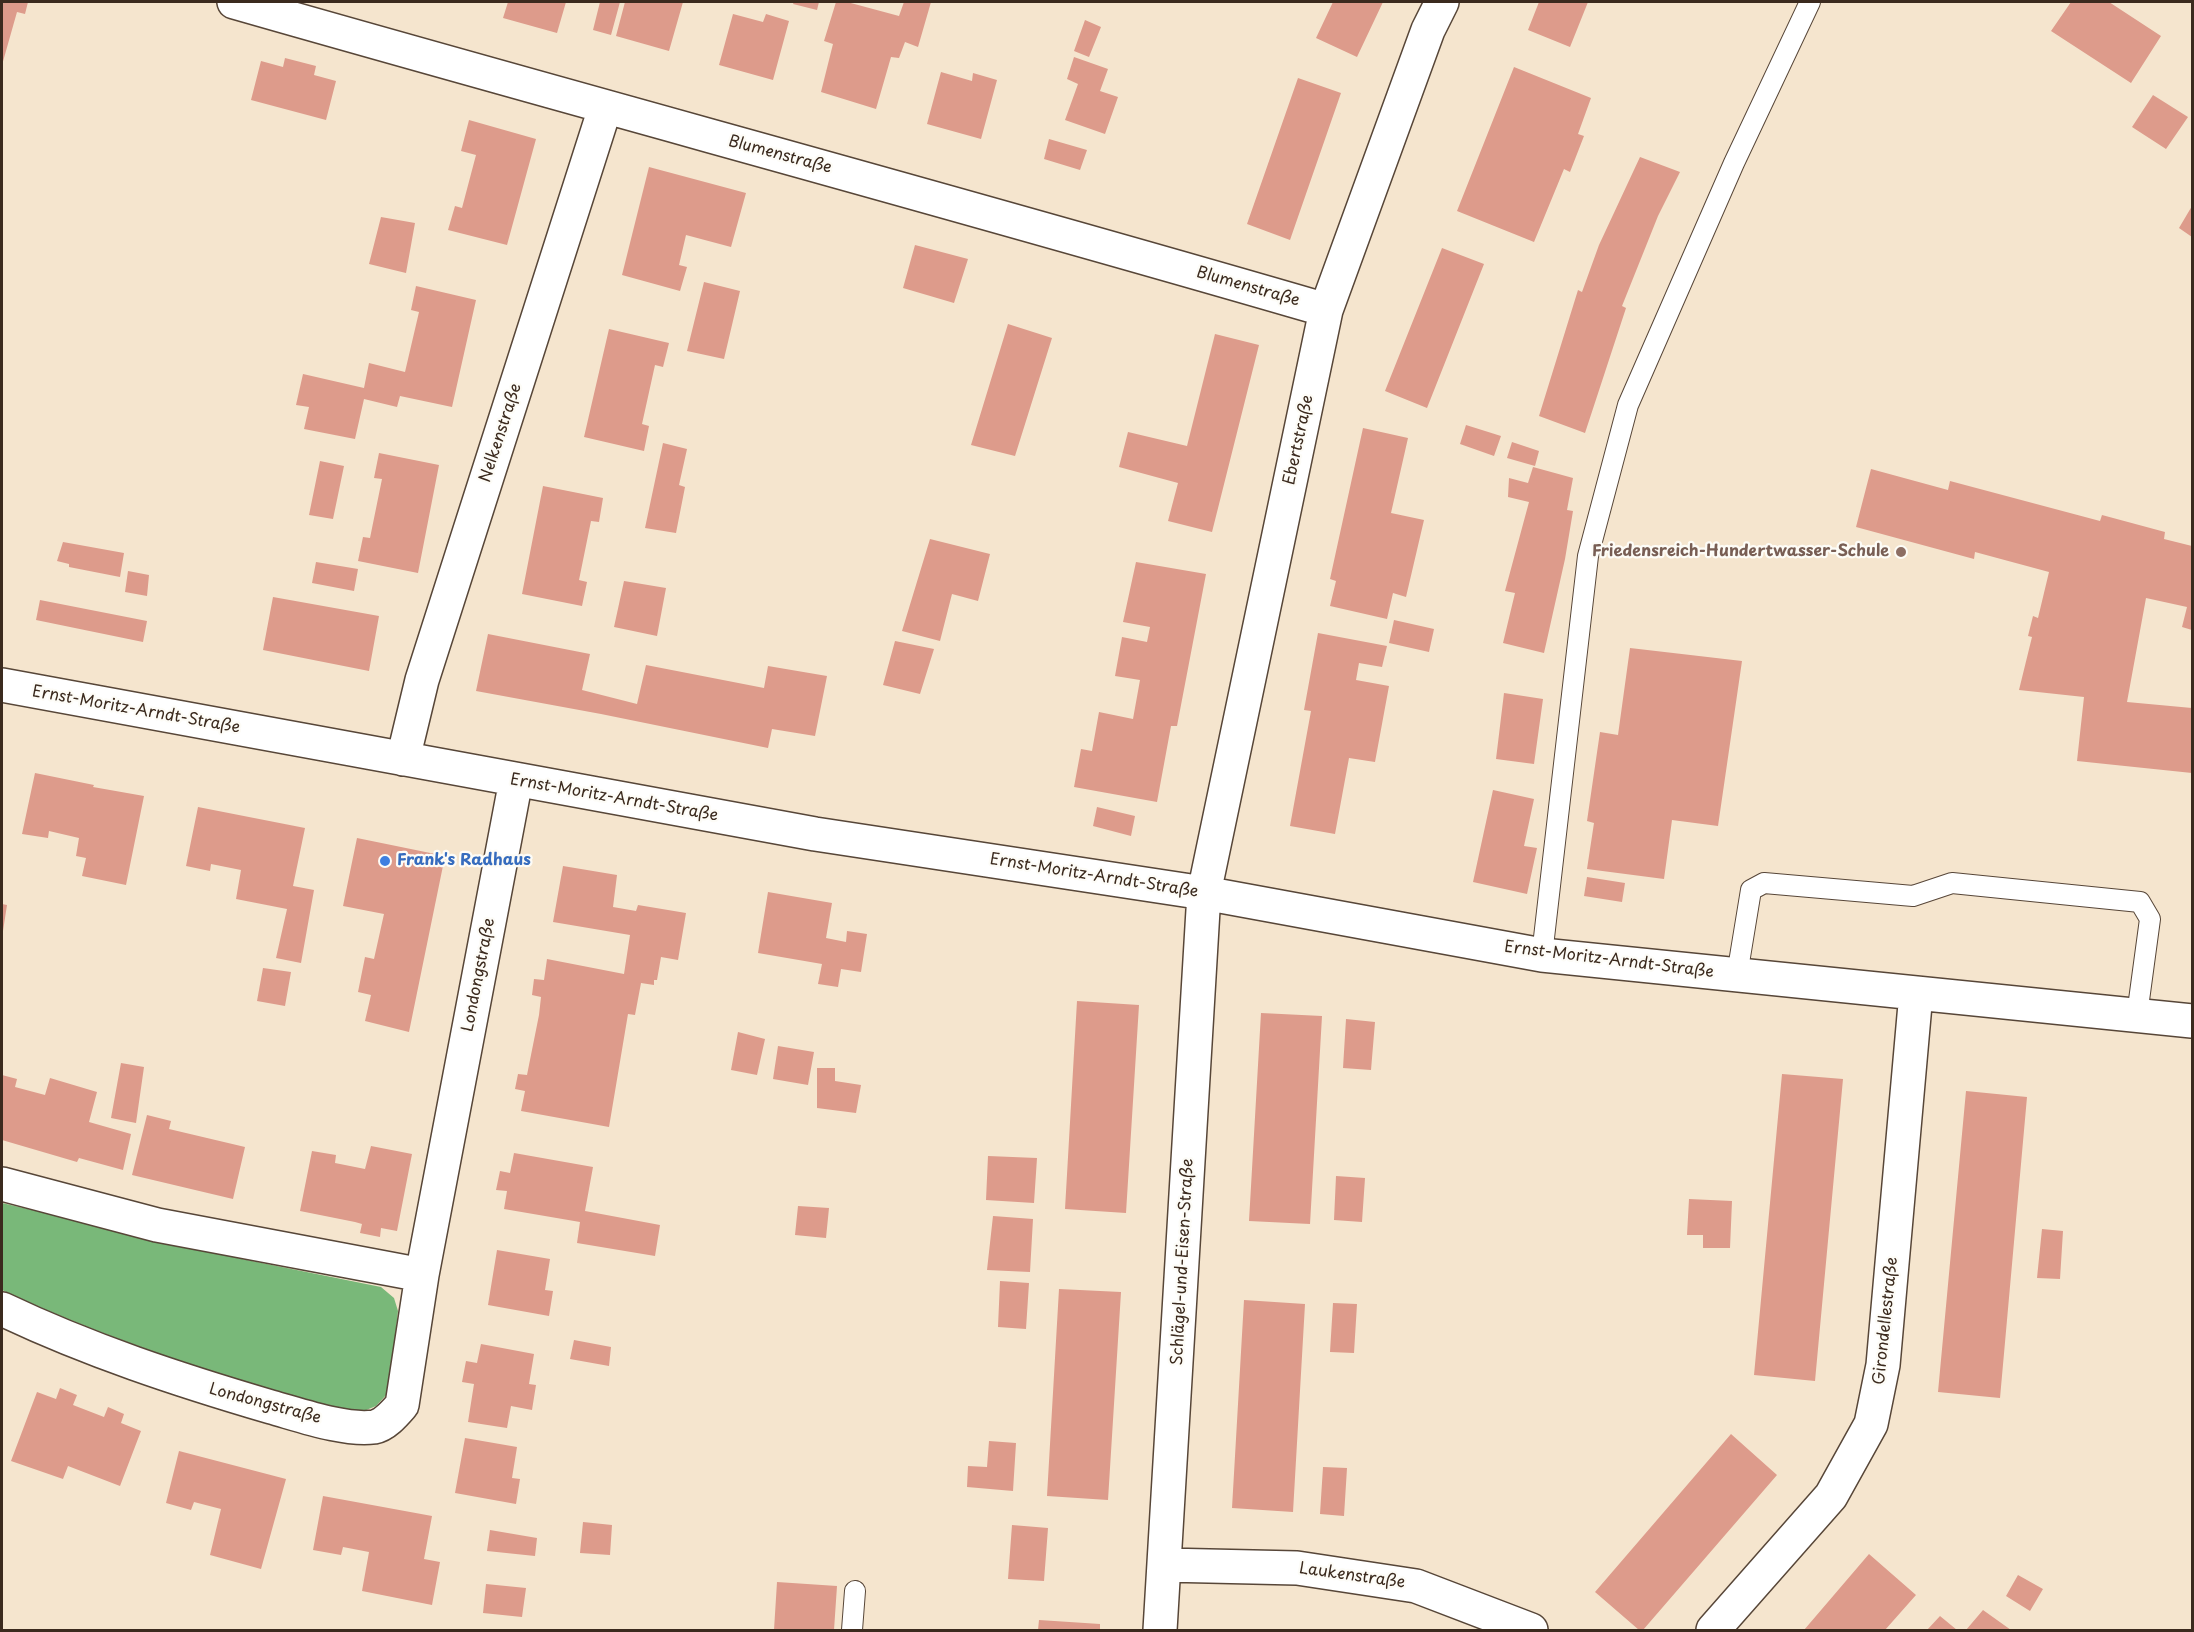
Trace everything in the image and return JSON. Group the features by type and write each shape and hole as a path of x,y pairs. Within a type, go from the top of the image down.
{"street":[{"name":"Blumenstraße","path":"234,2 605,108 989,211 1326,310"},
{"name":"Ebertstraße","path":"1204,893 1326,310 1428,30 1442,2"},
{"name":"Nelkenstraße","path":"403,759 422,680 605,108"},
{"name":"Ernst-Moritz-Arndt-Straße","path":"2,685 815,834 1204,893 1542,955 2193,1021"},
{"name":"Londongstraße","path":"2,1309 44,1329 171,1378 289,1412 357,1428 377,1427 402,1405 422,1275 516,780"},
{"name":"Schlägel-und-Eisen-Straße","path":"1160,1630 1166,1564 1204,893"},
{"name":"Girondellestraße","path":"1713,1630 1831,1496 1871,1424 1883,1365 1916,993"},
{"path":"2,1184 157,1225 422,1275"},
{"name":"Laukenstraße","path":"1166,1564 1297,1568 1416,1586 1531,1630"}],"lane":[{"path":"1542,955 1588,556 1628,405 1734,163 1810,2"},
{"path":"1737,975 1752,890 1764,883 1913,896 1952,883 2140,902 2150,919 2137,1015"},
{"path":"852,1630 855,1590"}],"green space":[{"path":"2,1203 242,1259 381,1287 394,1298 398,1311 389,1392 376,1406 354,1415 131,1344 2,1290"}],"building":[{"path":"2,2 28,2 25,14 17,12 2,65"},
{"path":"508,2 566,2 557,33 503,18"},
{"path":"600,2 620,2 611,35 593,30"},
{"path":"625,2 683,2 669,51 616,36"},
{"path":"794,2 819,2 817,10 793,4"},
{"path":"836,2 847,2 899,16 904,2 931,2 918,47 905,42 899,58 891,57 876,109 821,92 833,44 824,41"},
{"path":"1333,2 1383,2 1357,57 1316,38"},
{"path":"1539,2 1588,2 1570,47 1528,30"},
{"path":"2071,2 2109,2 2161,36 2131,83 2051,31"},
{"path":"733,14 763,22 766,14 789,21 773,80 719,65"},
{"path":"1085,20 1101,27 1089,57 1074,51"},
{"path":"1074,57 1108,69 1100,91 1118,97 1105,134 1065,120 1078,84 1067,79"},
{"path":"285,58 316,66 314,75 336,81 326,120 251,100 261,61 283,67"},
{"path":"1514,67 1591,98 1578,134 1584,136 1570,172 1564,169 1534,242 1457,211"},
{"path":"941,72 972,81 973,73 997,80 981,139 927,124"},
{"path":"1298,78 1341,93 1290,240 1247,224"},
{"path":"2153,95 2188,117 2166,149 2132,127"},
{"path":"469,120 536,139 507,245 448,230 455,206 462,208 476,155 461,151"},
{"path":"1049,139 1087,150 1080,170 1044,159"},
{"path":"1640,157 1680,172 1658,216 1622,306 1626,308 1585,433 1539,416 1578,290 1582,292 1599,245"},
{"path":"649,167 746,193 731,247 686,235 679,265 687,267 680,291 622,275"},
{"path":"2192,206 2192,237 2179,228"},
{"path":"381,217 415,223 406,273 369,264"},
{"path":"915,245 968,259 954,303 903,288"},
{"path":"1442,248 1484,264 1427,408 1385,391"},
{"path":"704,282 740,291 724,359 687,351"},
{"path":"416,286 476,300 452,407 400,396 397,407 364,399 355,439 304,429 309,407 296,405 303,374 364,388 369,363 405,372 419,312 411,310"},
{"path":"1008,324 1052,338 1015,456 971,445"},
{"path":"609,329 669,343 663,367 655,365 642,424 649,426 644,451 584,437"},
{"path":"1215,334 1259,345 1212,532 1168,521 1178,483 1119,467 1128,432 1187,446"},
{"path":"1466,425 1501,436 1494,456 1460,444"},
{"path":"1363,428 1408,438 1391,513 1424,520 1406,597 1393,593 1387,619 1330,606 1336,581 1330,579"},
{"path":"1512,442 1539,451 1535,466 1507,458"},
{"path":"663,443 687,449 679,485 685,487 676,533 645,528"},
{"path":"379,453 439,465 418,573 358,561 363,537 370,538 382,479 374,478"},
{"path":"320,461 344,466 333,519 309,515"},
{"path":"1533,467 1573,478 1567,510 1573,511 1544,653 1503,643 1515,593 1505,591 1529,502 1508,497 1509,478 1528,483"},
{"path":"1871,469 1948,490 1950,481 2100,521 2102,515 2165,532 2164,539 2192,546 2192,630 2182,627 2187,607 2146,598 2127,702 2192,708 2192,773 2077,761 2084,697 2019,690 2032,637 2028,636 2033,616 2038,618 2049,572 1975,552 1974,559 1856,527"},
{"path":"543,486 603,498 599,522 591,521 579,580 587,582 582,606 522,594"},
{"path":"930,539 990,554 978,601 952,594 940,641 902,631"},
{"path":"63,542 124,553 120,577 69,567 69,564 57,561"},
{"path":"316,562 358,569 354,591 312,583"},
{"path":"1136,562 1206,574 1177,726 1171,726 1157,802 1074,787 1081,749 1092,751 1099,712 1133,719 1140,680 1115,676 1122,637 1147,642 1150,627 1123,622"},
{"path":"128,571 149,575 147,596 125,592"},
{"path":"624,581 666,588 657,636 614,627"},
{"path":"273,597 379,616 369,671 263,650"},
{"path":"40,600 147,621 143,642 36,620"},
{"path":"1394,620 1434,629 1429,652 1389,643"},
{"path":"1318,633 1387,646 1382,667 1359,663 1356,680 1389,686 1375,762 1349,758 1335,834 1290,826 1311,711 1304,710"},
{"path":"488,634 590,654 582,690 637,704 646,665 764,688 768,666 827,676 815,736 772,729 768,748 476,691"},
{"path":"895,641 934,649 920,694 883,685"},
{"path":"1630,648 1742,661 1718,826 1672,820 1664,879 1587,869 1594,823 1587,821 1600,732 1618,735"},
{"path":"1504,693 1543,699 1534,764 1496,759"},
{"path":"35,773 144,796 126,885 82,876 86,858 76,856 79,838 49,831 48,838 22,834"},
{"path":"1493,790 1534,799 1524,846 1537,848 1527,894 1473,882"},
{"path":"198,807 305,828 293,886 314,890 301,963 276,958 287,909 236,899 241,870 211,864 210,871 186,866"},
{"path":"1097,807 1135,816 1131,836 1093,826"},
{"path":"357,838 445,856 409,1032 365,1021 371,995 358,992 365,957 374,959 384,914 343,906"},
{"path":"563,866 617,875 613,907 636,911 638,905 686,913 678,960 661,957 657,980 654,980 654,985 641,983 635,1015 628,1014 609,1127 521,1111 525,1091 515,1089 518,1074 527,1075 541,997 532,995 534,979 544,980 547,959 624,974 630,935 553,922"},
{"path":"1587,877 1625,883 1622,902 1584,896"},
{"path":"768,892 832,903 826,938 846,942 847,931 867,934 861,972 841,969 838,987 818,984 822,964 758,953"},
{"path":"2,904 7,905 3,931 2,930"},
{"path":"263,968 291,972 285,1006 257,1001"},
{"path":"1077,1001 1139,1005 1126,1213 1065,1209"},
{"path":"1261,1013 1322,1016 1310,1224 1249,1221"},
{"path":"1346,1019 1375,1022 1371,1070 1343,1068"},
{"path":"738,1032 765,1039 757,1075 731,1070"},
{"path":"778,1046 814,1052 808,1085 773,1079"},
{"path":"121,1063 144,1067 136,1123 111,1118"},
{"path":"817,1068 835,1068 835,1081 861,1085 856,1113 817,1108"},
{"path":"1782,1074 1843,1079 1815,1381 1754,1375"},
{"path":"2,1075 17,1079 15,1087 45,1095 50,1078 97,1092 89,1122 131,1134 123,1170 79,1158 77,1162 2,1140"},
{"path":"1966,1091 2027,1097 2000,1398 1938,1392"},
{"path":"147,1115 171,1121 169,1129 245,1147 233,1199 132,1175"},
{"path":"371,1146 412,1154 397,1231 381,1228 380,1237 360,1233 362,1224 300,1211 312,1151 336,1155 335,1163 365,1169"},
{"path":"514,1153 593,1167 585,1211 660,1225 655,1256 577,1243 580,1222 504,1209 507,1191 496,1190 500,1171 510,1173"},
{"path":"988,1156 1037,1158 1034,1203 986,1200"},
{"path":"1336,1176 1365,1178 1362,1222 1334,1220"},
{"path":"1689,1199 1732,1201 1730,1248 1703,1248 1703,1235 1687,1235"},
{"path":"798,1206 829,1208 826,1238 795,1235"},
{"path":"993,1216 1033,1219 1030,1272 987,1270"},
{"path":"2042,1229 2063,1231 2060,1279 2037,1278"},
{"path":"497,1250 550,1259 545,1290 553,1291 549,1316 488,1305"},
{"path":"1000,1281 1029,1283 1026,1329 998,1327"},
{"path":"1059,1289 1121,1292 1108,1500 1047,1496"},
{"path":"1244,1300 1305,1304 1293,1512 1232,1508"},
{"path":"1333,1303 1357,1304 1354,1353 1330,1352"},
{"path":"574,1340 611,1347 609,1366 570,1359"},
{"path":"481,1344 534,1354 529,1384 536,1385 532,1410 511,1406 507,1428 468,1422 474,1384 462,1382 466,1361 477,1363"},
{"path":"60,1388 77,1395 73,1405 104,1417 108,1407 124,1414 121,1423 141,1431 120,1486 68,1466 63,1479 11,1461 37,1392 56,1399"},
{"path":"1731,1434 1777,1475 1643,1630 1639,1630 1595,1592"},
{"path":"465,1438 517,1447 512,1478 520,1479 516,1504 455,1493"},
{"path":"989,1441 1016,1443 1013,1491 967,1487 968,1466 987,1467"},
{"path":"179,1451 286,1479 261,1569 210,1555 221,1509 194,1502 191,1510 166,1503"},
{"path":"1323,1467 1347,1468 1344,1516 1320,1514"},
{"path":"323,1496 432,1516 424,1559 440,1562 432,1605 362,1591 369,1552 343,1547 341,1555 313,1550"},
{"path":"583,1522 612,1525 610,1555 580,1553"},
{"path":"1012,1525 1048,1528 1044,1581 1008,1579"},
{"path":"490,1530 537,1538 535,1556 487,1551"},
{"path":"1869,1554 1916,1595 1885,1630 1804,1630"},
{"path":"2018,1575 2043,1589 2030,1611 2006,1596"},
{"path":"777,1582 837,1586 834,1630 774,1630"},
{"path":"486,1584 526,1588 522,1617 483,1613"},
{"path":"1983,1610 2011,1630 1966,1630"},
{"path":"1940,1616 1957,1630 1927,1630"},
{"path":"1039,1620 1100,1624 1100,1630 1038,1630"}],"place":[{"name":"Friedensreich-Hundertwasser-Schule","path":"1901,552"},
{"name":"Frank's Radhaus","path":"385,861"}]}
